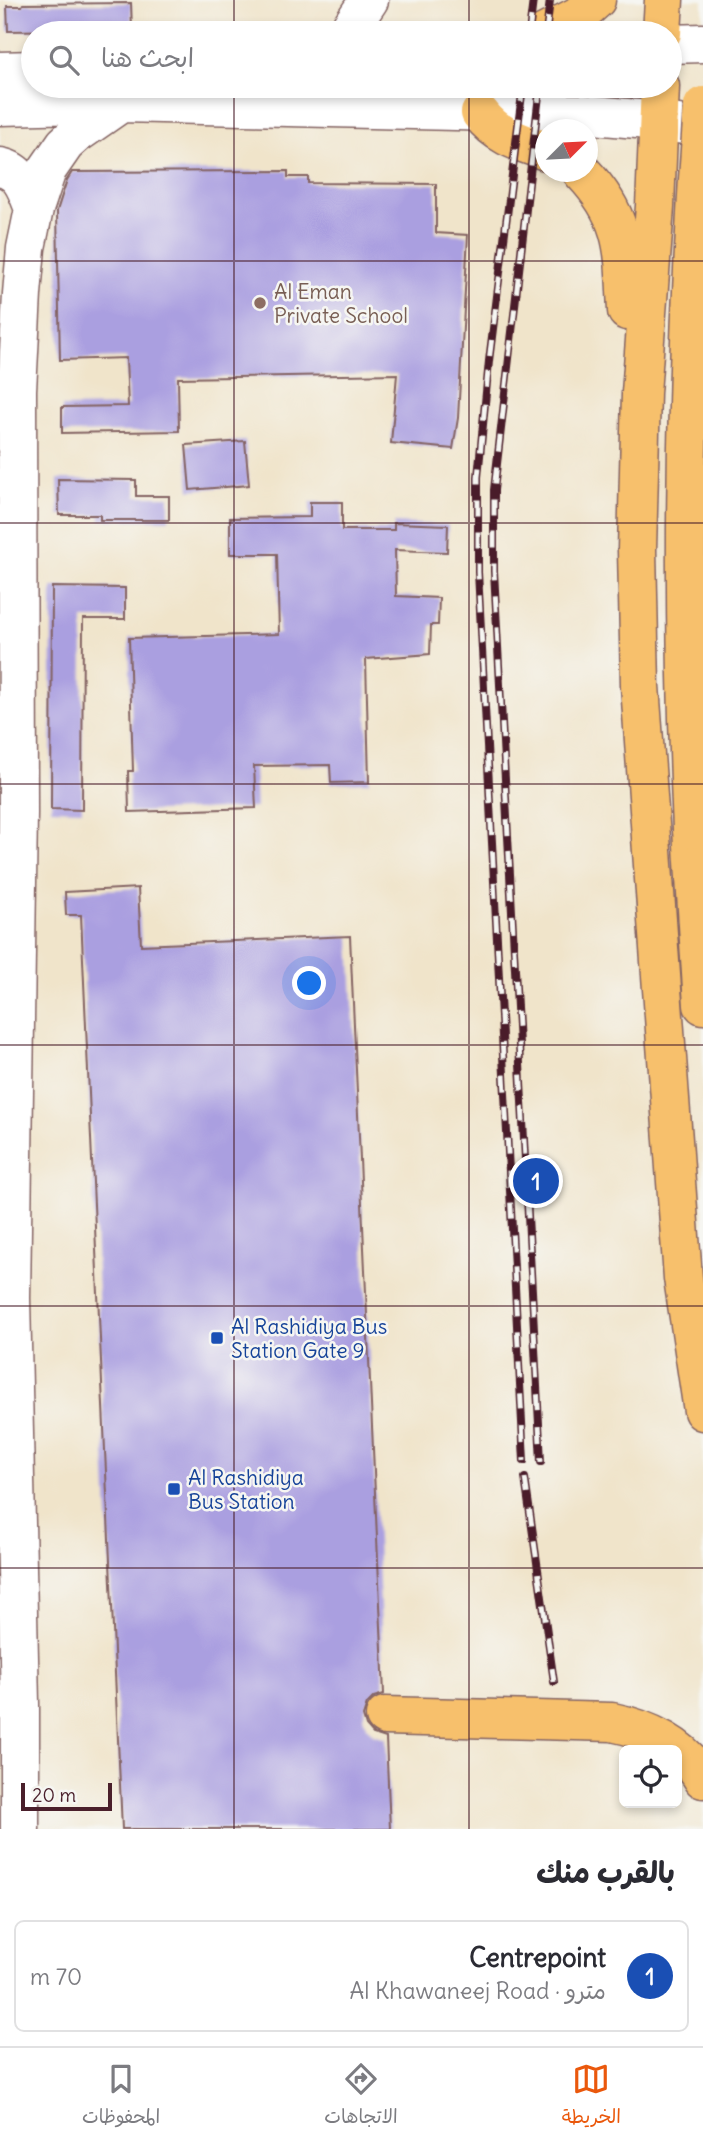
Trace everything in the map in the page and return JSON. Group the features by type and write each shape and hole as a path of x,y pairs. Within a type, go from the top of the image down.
{"main road":[{"path":"568,21 596,0"},
{"path":"663,21 664,0"},
{"path":"660,103 641,393 637,550 640,686 676,1200 683,1278 703,1412"},
{"path":"703,106 690,329 687,477 687,637 692,830 703,1005"},
{"path":"480,113 495,130 506,137 535,147"},
{"path":"590,182 608,204 619,226 624,250 630,346 641,393"},
{"path":"385,1716 612,1722 633,1726 670,1744 703,1779"}],"street":[{"path":"355,21 369,0"},
{"path":"682,44 703,43"},
{"path":"0,71 21,70"},
{"path":"0,106 121,103 583,114 660,103 703,128"},
{"path":"20,1829 10,1741 8,898 17,390 24,272 34,209 47,170 65,144 86,126 121,103"},
{"path":"0,167 19,177 34,209"},
{"path":"0,1240 10,1298"}],"building":[{"path":"131,3 132,21 21,21 21,31 8,31 7,6"},
{"name":"Al Eman Private School","path":"288,171 288,177 308,177 308,183 436,184 436,233 468,235 458,418 453,449 391,443 397,374 178,378 179,431 62,433 62,407 128,406 126,358 60,360 57,211 72,172"},
{"path":"245,441 249,485 190,490 186,445"},
{"path":"58,479 136,480 136,496 169,496 169,520 100,520 100,515 59,515"},
{"path":"310,502 342,502 342,530 394,530 394,523 448,525 447,552 395,550 396,596 439,598 438,625 431,625 430,654 366,659 369,782 331,783 330,765 254,766 256,808 129,812 128,771 133,771 129,638 279,634 277,554 230,554 230,518 310,517"},
{"path":"52,587 125,588 125,619 83,619 82,810 51,809"},
{"path":"138,888 141,945 350,936 384,1694 374,1697 367,1704 363,1716 366,1726 373,1734 386,1738 390,1829 122,1829 81,915 66,915 65,892"}],"railway":[{"path":"530,21 533,0"},
{"path":"547,21 550,0"},
{"path":"522,98 489,361 478,477 478,572 524,1461"},
{"path":"539,98 494,490 494,571 541,1462"},
{"path":"525,1478 554,1682"}],"place":[{"name":"Al Eman Private School","path":"260,303"},
{"name":"Centrepoint","path":"536,1181"},
{"name":"Al Rashidiya Bus Station Gate 9","path":"217,1338"},
{"name":"Al Rashidiya Bus Station","path":"174,1489"}]}
